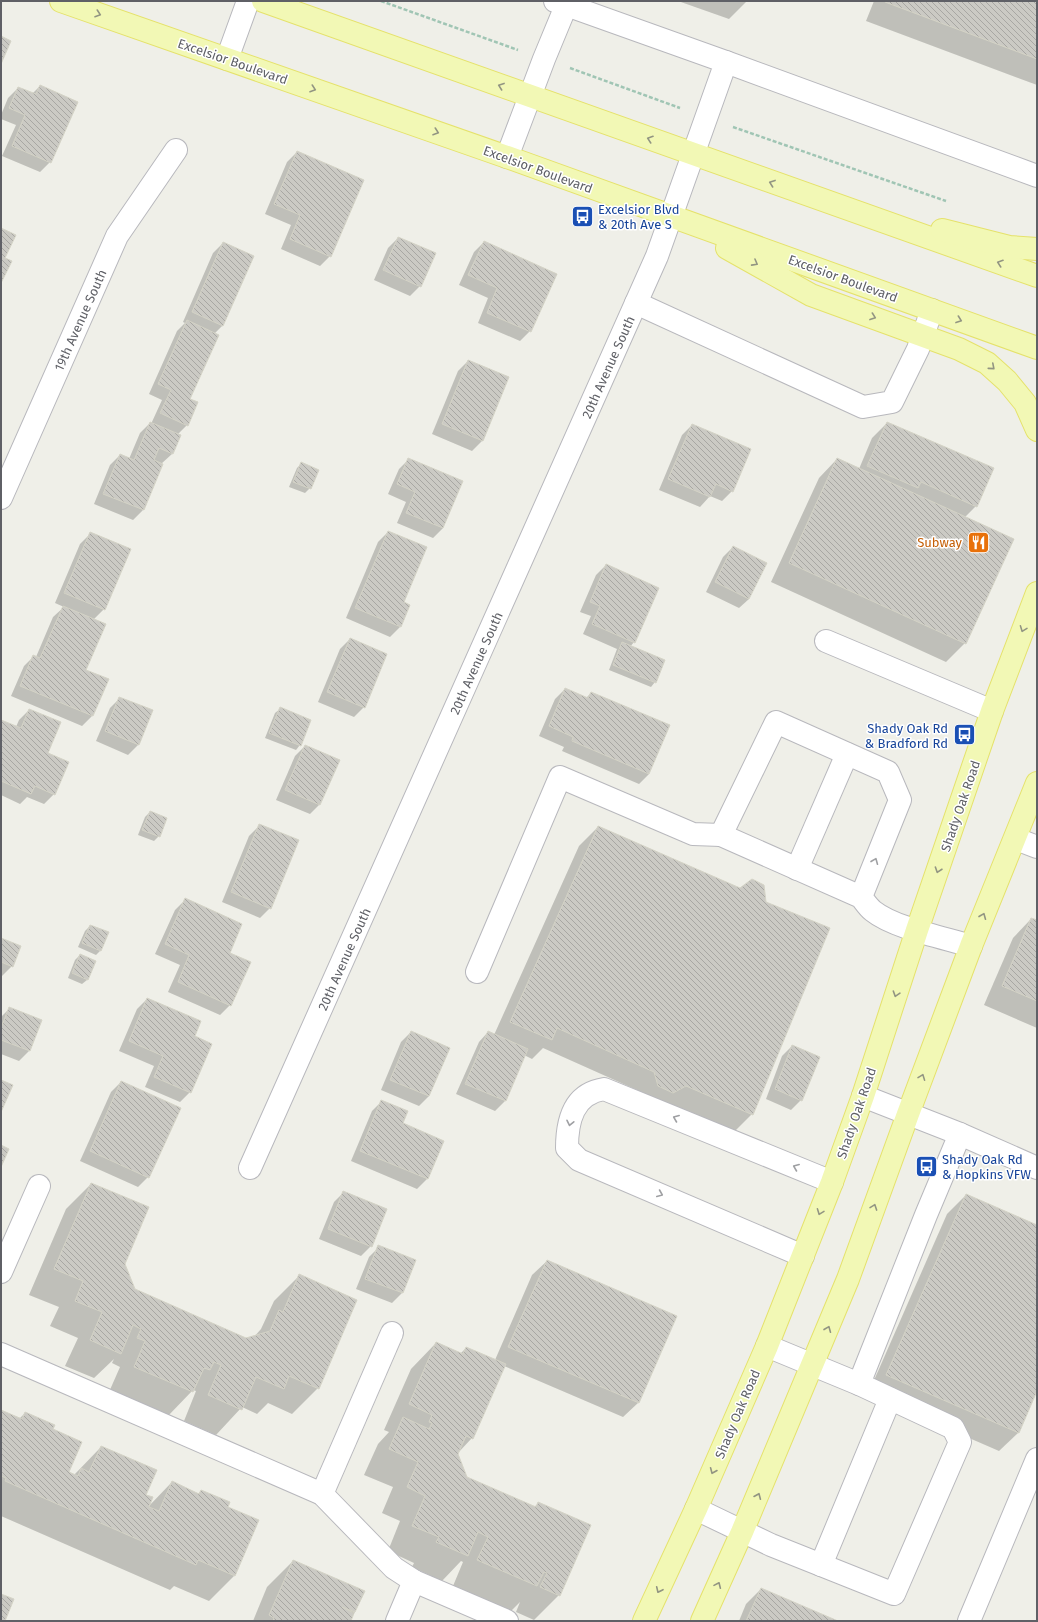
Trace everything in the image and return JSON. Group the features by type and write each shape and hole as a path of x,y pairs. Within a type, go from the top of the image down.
{"main road":[{"name":"Excelsior Boulevard","path":"61,1 227,58 1037,348"},
{"path":"263,1 1037,276"},
{"path":"798,192 1009,247 1037,249"},
{"path":"672,217 811,294 959,349 987,363 1007,381 1026,403 1037,430"},
{"name":"Shady Oak Road","path":"644,1621 696,1509 767,1346 832,1182 863,1096 917,930 992,711 1037,593"},
{"path":"702,1621 742,1532 848,1279 908,1114 972,946 1016,839 1037,783"}],"street":[{"path":"227,58 248,1"},
{"path":"507,158 563,2 1037,176"},
{"name":"20th Avenue South","path":"250,1168 657,256 726,62"},
{"name":"19th Avenue South","path":"1,498 117,236 176,150"},
{"path":"636,303 863,407 892,402 918,349 932,310"},
{"path":"826,641 992,711"},
{"path":"721,835 776,722 888,772 900,800 861,897"},
{"path":"797,869 847,754"},
{"path":"477,972 560,777 693,834 721,835 861,897 873,911 886,919 917,930 972,946"},
{"path":"1016,839 1037,847"},
{"path":"803,1256 579,1160 567,1148 567,1136 572,1112 580,1100 593,1091 604,1089 832,1182"},
{"path":"863,1096 960,1134 1037,1168"},
{"path":"859,1384 960,1134"},
{"path":"1,1272 39,1186"},
{"path":"322,1494 392,1333"},
{"path":"696,1509 742,1532 894,1594 960,1442 953,1428 859,1384 767,1346"},
{"path":"1,1354 322,1494 394,1568 414,1581 508,1621"},
{"path":"821,1565 890,1399"},
{"path":"968,1621 1037,1459"},
{"path":"397,1621 414,1581"}],"building":[{"path":"1037,1 1037,59 885,2"},
{"path":"1,36 11,41 1,64"},
{"path":"40,85 78,102 51,163 12,146 25,115 9,108 18,87 36,94"},
{"path":"297,151 364,180 331,257 290,239 300,215 274,204"},
{"path":"1,228 16,235 5,258 12,261 1,283"},
{"path":"398,237 436,253 421,287 383,270"},
{"path":"484,241 557,274 531,332 487,313 497,288 468,275"},
{"path":"223,242 254,256 223,326 192,312"},
{"path":"187,320 219,335 190,399 198,402 188,426 160,413 171,390 158,384"},
{"path":"468,360 509,377 483,441 442,424"},
{"path":"150,422 181,435 173,454 159,448 154,460 163,464 144,510 103,494 120,454 134,460"},
{"path":"887,422 994,468 977,507 921,482 918,488 867,466"},
{"path":"692,424 751,449 733,492 716,484 710,497 668,479"},
{"path":"408,458 463,481 443,528 406,513 415,492 397,484"},
{"path":"837,458 1014,539 966,644 789,563"},
{"path":"301,462 319,470 311,489 293,482"},
{"path":"388,531 427,547 404,602 410,605 401,627 355,608"},
{"path":"90,532 131,549 105,610 64,593"},
{"path":"733,546 767,563 749,599 715,582"},
{"path":"606,564 659,588 635,643 592,624 600,606 590,602"},
{"path":"63,606 106,624 86,670 109,679 93,716 20,686 33,655 40,658"},
{"path":"350,638 387,654 365,708 327,692"},
{"path":"622,642 665,660 656,683 613,665"},
{"path":"565,688 588,698 591,692 670,725 649,774 572,741 573,737 549,726"},
{"path":"119,697 153,710 139,745 105,731"},
{"path":"280,707 311,720 301,746 269,733"},
{"path":"29,709 61,722 48,753 69,762 55,795 35,786 31,794 1,781 1,720 21,728"},
{"path":"305,745 340,760 320,805 285,790"},
{"path":"150,811 167,818 160,837 142,830"},
{"path":"259,824 299,840 271,909 231,892"},
{"path":"598,826 740,888 752,879 764,885 766,902 830,928 753,1115 686,1086 673,1093 658,1086 654,1072 557,1028 552,1040 510,1022"},
{"path":"185,898 242,924 230,953 251,962 231,1006 178,982 189,955 165,944"},
{"path":"1031,918 1037,920 1037,1001 1002,986"},
{"path":"90,925 109,932 101,951 82,943"},
{"path":"1,938 21,946 13,967 1,962"},
{"path":"80,954 96,961 88,980 72,973"},
{"path":"147,998 201,1021 195,1036 212,1044 191,1093 154,1077 163,1056 129,1041"},
{"path":"9,1007 42,1020 30,1051 1,1040 1,1028"},
{"path":"411,1031 450,1048 429,1096 390,1080"},
{"path":"488,1031 528,1049 506,1101 465,1084"},
{"path":"792,1045 820,1057 802,1101 775,1089"},
{"path":"1,1080 13,1085 1,1112"},
{"path":"121,1081 181,1108 149,1178 90,1151"},
{"path":"381,1100 408,1111 403,1123 444,1141 428,1179 360,1151"},
{"path":"1,1145 9,1149 1,1167"},
{"path":"91,1183 149,1207 125,1264 135,1289 246,1338 270,1331 279,1310 283,1312 299,1274 357,1300 319,1389 289,1376 284,1389 256,1377 242,1410 208,1395 221,1365 214,1362 210,1370 204,1368 193,1392 134,1367 145,1341 137,1338 141,1329 133,1325 121,1354 90,1340 102,1312 75,1301 83,1281 54,1269"},
{"path":"343,1191 387,1209 372,1247 328,1229"},
{"path":"966,1194 1037,1225 1037,1391 1019,1433 886,1375"},
{"path":"378,1245 416,1260 403,1293 365,1279"},
{"path":"547,1260 677,1316 639,1403 508,1347"},
{"path":"436,1342 463,1354 466,1347 506,1364 473,1439 466,1436 458,1454 467,1477 536,1507 538,1502 591,1525 560,1596 540,1587 547,1573 544,1572 537,1586 477,1560 488,1537 478,1532 468,1556 436,1542 439,1537 412,1526 425,1496 407,1487 418,1462 389,1449 403,1417 429,1429 432,1423 429,1422 432,1415 409,1404"},
{"path":"1,1410 22,1419 25,1412 55,1425 53,1429 82,1442 69,1472 78,1476 81,1468 89,1472 101,1446 157,1470 146,1495 153,1497 149,1507 159,1511 172,1481 199,1494 201,1490 230,1502 228,1507 259,1520 235,1576 198,1560 196,1565 5,1481 6,1478 1,1476"},
{"path":"293,1560 365,1591 355,1612 342,1607 354,1613 351,1621 273,1621 274,1618 269,1615"},
{"path":"761,1588 838,1621 746,1621"},
{"path":"1,1594 14,1599 5,1621 1,1621"}],"place":[{"name":"Excelsior Blvd & 20th Ave S","path":"583,216"},
{"name":"Subway","path":"978,542"},
{"name":"Shady Oak Rd & Bradford Rd","path":"964,735"},
{"name":"Shady Oak Rd & Hopkins VFW","path":"927,1166"}]}
